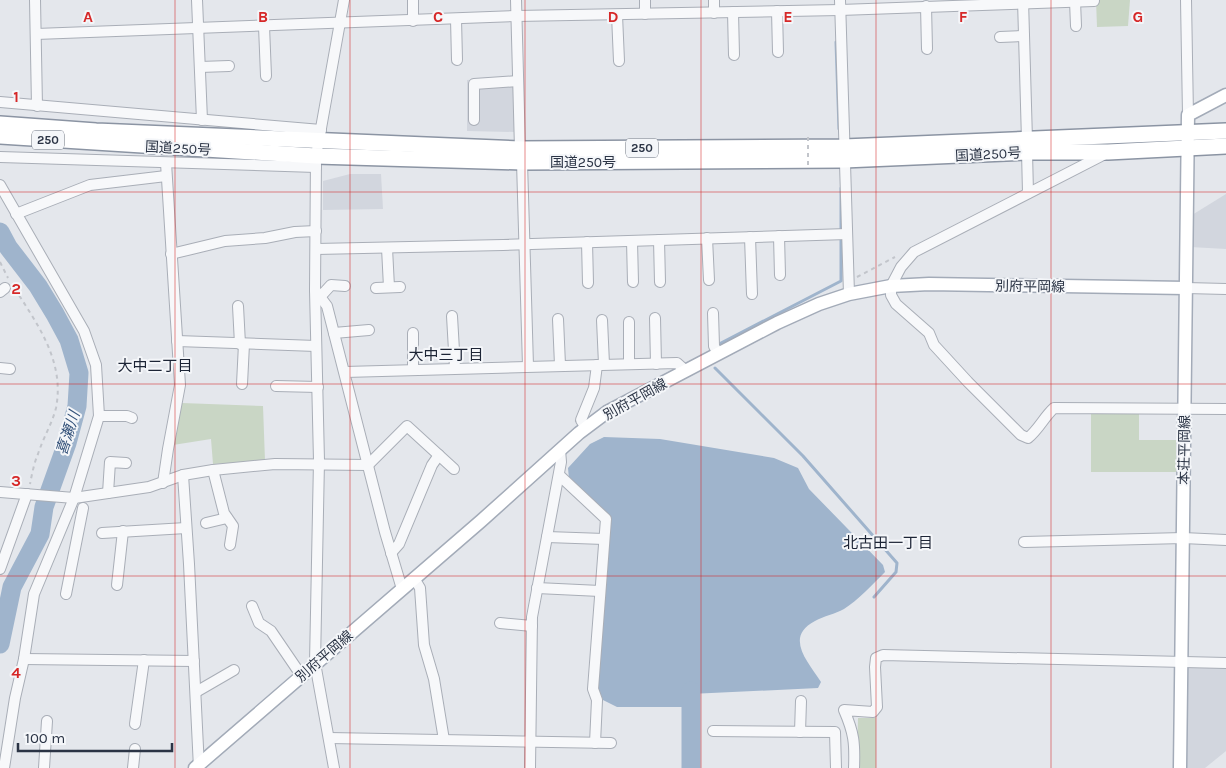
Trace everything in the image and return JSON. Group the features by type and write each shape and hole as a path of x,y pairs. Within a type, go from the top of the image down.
{"highway":[{"name":"国道250号","path":"0,124 97,137 316,161 521,155 844,154 1188,140 1226,146"},
{"name":"国道250号","path":"1027,146 1108,152 1188,140 1226,131"},
{"name":"国道250号","path":"0,136 320,135 521,155"}],"main road":[{"path":"1188,140 1188,115 1226,95"},
{"name":"本荘平岡線","path":"1180,768 1188,140"},
{"name":"別府平岡線","path":"198,767 301,675 586,428 608,412 777,323 819,304 849,294 891,286 929,284 1186,288"}],"street":[{"path":"35,0 37,106"},
{"path":"196,0 202,120"},
{"path":"334,768 315,663 319,464 316,346 318,294 316,161 344,0"},
{"path":"413,0 413,21"},
{"path":"516,0 528,366"},
{"path":"645,0 645,14"},
{"path":"714,0 714,13"},
{"path":"756,0 756,12"},
{"path":"1186,0 1188,115"},
{"path":"1076,1 1076,26"},
{"path":"36,34 516,16 756,12 840,5 926,6 967,2 1094,1"},
{"path":"1023,2 1028,193"},
{"path":"840,5 849,294"},
{"path":"926,6 927,50"},
{"path":"777,11 778,52"},
{"path":"732,12 734,56"},
{"path":"617,15 619,61"},
{"path":"456,19 456,60"},
{"path":"264,26 266,76"},
{"path":"1000,37 1024,36"},
{"path":"200,67 229,66"},
{"path":"474,120 474,84 518,81"},
{"path":"0,102 202,120 320,135"},
{"path":"1108,152 914,252 901,267 891,286 891,296 896,304 928,333 934,345 968,382 1021,435 1028,438 1054,408 1226,409"},
{"path":"0,157 166,163 316,161"},
{"path":"163,483 180,385 166,163"},
{"path":"16,214 90,186 166,176"},
{"path":"0,184 84,330 96,365 99,416 78,505 66,594"},
{"path":"171,254 226,241 316,231"},
{"path":"316,249 847,234"},
{"path":"779,236 780,275"},
{"path":"750,237 752,294"},
{"path":"707,238 709,280"},
{"path":"659,240 660,282"},
{"path":"632,241 634,282"},
{"path":"587,242 588,283"},
{"path":"387,248 389,287"},
{"path":"318,294 331,285 346,286"},
{"path":"376,288 400,287"},
{"path":"1186,288 1226,289"},
{"path":"318,294 327,306 402,589"},
{"path":"238,306 242,344 242,384"},
{"path":"713,313 714,346 718,354"},
{"path":"452,316 455,368"},
{"path":"655,318 656,364"},
{"path":"558,319 560,365"},
{"path":"586,428 581,420 601,365 602,320"},
{"path":"629,322 630,364"},
{"path":"334,332 369,330"},
{"path":"413,333 413,370"},
{"path":"177,341 316,346"},
{"path":"345,372 677,363 686,371"},
{"path":"276,386 318,387"},
{"path":"99,416 127,416 132,418"},
{"path":"0,492 78,505 108,493 149,487 182,475 213,470 275,464 368,465 407,426 454,469"},
{"path":"530,768 532,626 537,588 559,475 560,450"},
{"path":"391,553 399,544 432,465 439,455"},
{"path":"108,493 110,462 126,463"},
{"path":"213,470 224,513 232,526 230,545"},
{"path":"182,475 196,692 198,767"},
{"path":"559,475 606,518 593,689 597,700 596,743"},
{"path":"0,500 12,500 27,496"},
{"path":"0,568 27,496"},
{"path":"4,768 34,594 78,505"},
{"path":"206,523 227,518"},
{"path":"102,533 186,528"},
{"path":"117,585 123,531"},
{"path":"547,537 604,539"},
{"path":"1024,542 1183,538 1226,540"},
{"path":"414,578 420,588 424,645 434,679 444,740"},
{"path":"537,588 600,591"},
{"path":"252,606 258,623 271,631 301,675"},
{"path":"500,623 532,626"},
{"path":"854,768 855,743 851,726 844,710 873,712 877,706 874,667 876,658 883,654 1226,663"},
{"path":"24,659 194,660"},
{"path":"135,724 144,660"},
{"path":"196,692 234,670"},
{"path":"800,732 801,701"},
{"path":"44,768 47,721"},
{"path":"713,731 835,732 836,768"},
{"path":"9,736 21,737"},
{"path":"329,738 610,743"},
{"path":"133,768 134,749"},
{"path":"6,756 17,757"}],"path":[{"path":"808,137 808,168"},
{"path":"0,262 11,283 41,329 50,347 55,366 56,408 37,454 27,496"}],"shaded area":[{"path":"514,77 515,132 467,131 467,80"},
{"path":"350,174 381,174 383,209 323,210 323,181"},
{"path":"1226,194 1226,249 1190,247 1192,215"},
{"path":"1190,664 1226,666 1226,751 1205,768 1184,768 1186,667"}],"green space":[{"path":"1096,0 1130,0 1128,26 1097,27"},
{"path":"182,403 263,406 265,461 213,464 211,439 173,445"},
{"path":"1139,411 1139,440 1176,440 1176,472 1091,472 1091,412"},
{"path":"858,718 876,718 876,768 857,768"}],"water":[{"path":"604,437 660,439 774,458 798,468 809,489 883,565 885,572 865,592 841,611 815,621 806,627 801,634 800,642 805,658 821,682 818,688 690,694 690,707 617,707 603,700 598,688 610,517 569,479 568,468 590,444"}],"waterway":[{"path":"836,42 839,129"},
{"path":"721,343 841,281 841,188"},
{"name":"喜瀬川","path":"0,232 8,247 38,286 55,314 69,340 79,373 77,406 67,443 44,507 40,534 12,587 0,644"},
{"path":"715,368 803,456 897,563 896,572 874,597"},
{"path":"691,691 691,768"}],"district":[{"name":"大中三丁目","path":"446,355"},
{"name":"大中二丁目","path":"155,366"},
{"name":"北古田一丁目","path":"888,543"}]}
